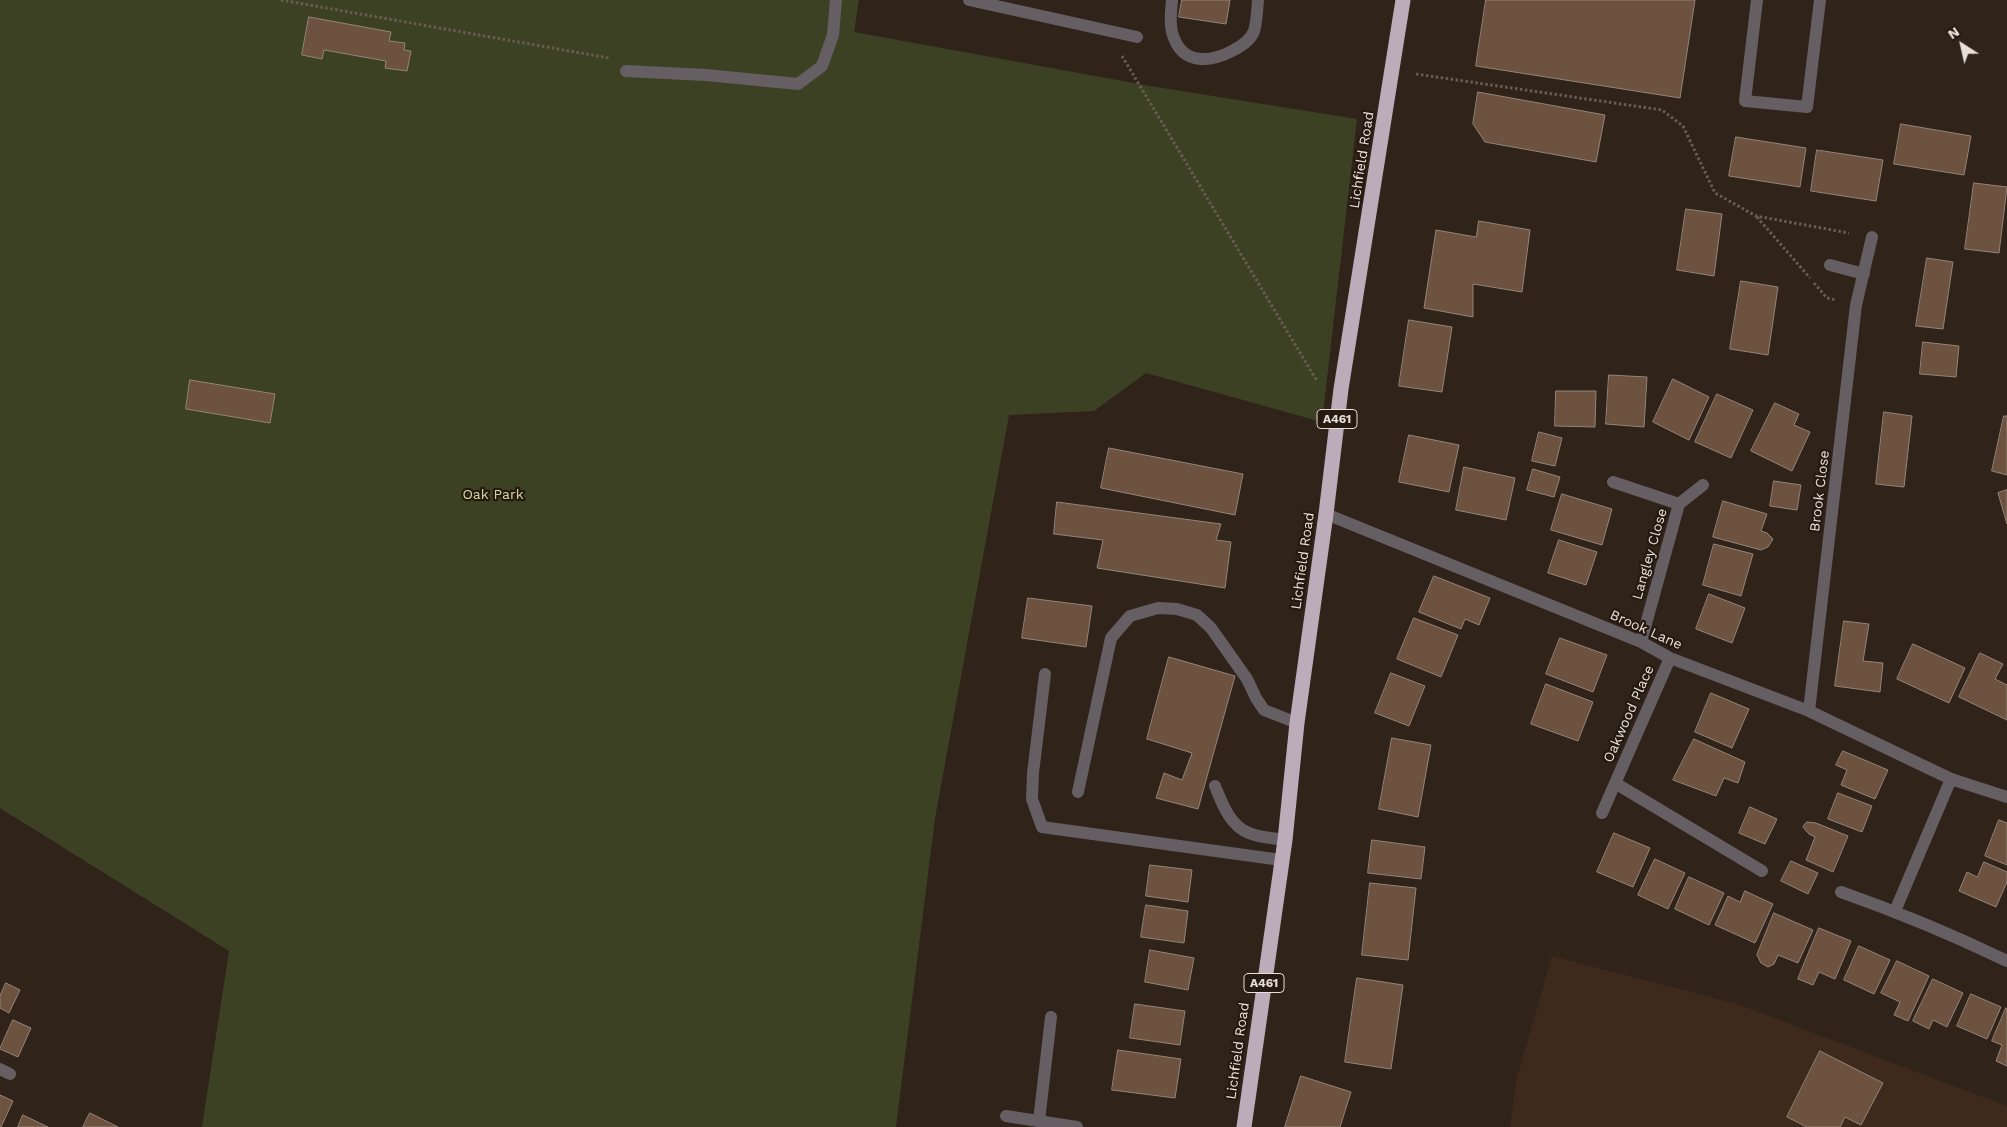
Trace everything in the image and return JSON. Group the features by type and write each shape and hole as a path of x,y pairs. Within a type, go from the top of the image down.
{"highway":[{"name":"Lichfield Road","path":"1244,1127 1285,840 1298,723 1338,415 1403,0"}],"street":[{"path":"626,71 706,75 798,84 822,66 833,35 836,0"},
{"path":"969,0 1137,37"},
{"path":"1172,0 1173,38 1182,51 1199,60 1221,56 1242,46 1254,32 1258,0"},
{"path":"1757,0 1745,101 1807,107 1820,0"},
{"name":"Brook Close","path":"1809,711 1856,305 1872,237"},
{"path":"1830,265 1864,274"},
{"name":"Langley Close","path":"1612,482 1679,504"},
{"name":"Langley Close","path":"1640,642 1679,504 1703,485"},
{"name":"Brook Lane","path":"1326,514 1640,642 1670,658 1809,711 1951,778 2007,797"},
{"path":"1078,792 1111,638 1130,616 1158,608 1177,609 1197,615 1211,628 1242,671 1264,710 1298,723"},
{"name":"Oakwood Place","path":"1602,813 1670,658"},
{"path":"1045,674 1033,773 1032,799 1042,828 1281,860"},
{"path":"1895,911 1951,778"},
{"name":"Oakwood Place","path":"1615,783 1762,871"},
{"path":"1215,786 1225,809 1235,824 1249,833 1285,840"},
{"path":"1841,892 1895,911 1958,937 2007,961"},
{"path":"1039,1121 1051,1017"},
{"path":"1006,1116 1073,1127"}],"path":[{"path":"281,0 619,60"},
{"path":"1106,30 1338,415"},
{"path":"1393,71 1662,110 1682,126 1715,193 1756,216 1872,237"},
{"path":"1756,216 1827,298 1856,305"}],"shaded area":[{"path":"1552,956 1737,1004 2007,1106 2007,1127 1510,1127 1516,1081"}],"green space":[{"name":"Oak Park","path":"0,0 859,0 854,32 1150,86 1357,119 1322,422 1146,373 1094,411 1009,415 935,818 896,1127 202,1127 229,951 0,808"}],"building":[{"path":"1182,0 1230,0 1226,24 1179,17"},
{"path":"1486,0 1695,0 1680,98 1476,66"},
{"path":"309,17 391,32 389,41 405,43 404,50 411,51 407,71 385,68 386,61 324,50 322,59 302,55"},
{"path":"1478,92 1605,115 1596,162 1485,142 1473,124"},
{"path":"1901,124 1971,136 1964,175 1894,164"},
{"path":"1736,137 1806,148 1800,187 1729,176"},
{"path":"1817,150 1883,160 1876,201 1811,191"},
{"path":"1974,183 2007,187 1999,253 1965,249"},
{"path":"1686,209 1722,214 1714,276 1677,270"},
{"path":"1479,221 1530,230 1522,292 1473,284 1473,317 1424,308 1436,230 1476,237"},
{"path":"1927,258 1953,262 1943,329 1916,326"},
{"path":"1741,281 1778,287 1768,355 1730,349"},
{"path":"1409,320 1452,327 1442,392 1399,386"},
{"path":"1923,342 1959,346 1956,377 1920,374"},
{"path":"1609,375 1647,377 1644,427 1606,424"},
{"path":"1673,379 1709,397 1689,440 1653,422"},
{"path":"190,380 275,394 270,423 186,409"},
{"path":"1556,391 1596,391 1595,427 1555,426"},
{"path":"1717,394 1753,410 1731,458 1695,442"},
{"path":"1775,403 1799,414 1794,425 1810,432 1792,471 1751,451"},
{"path":"1884,412 1912,416 1904,487 1876,484"},
{"path":"2004,416 2007,416 2007,475 1992,471"},
{"path":"1539,432 1562,438 1555,466 1532,461"},
{"path":"1409,435 1459,445 1449,492 1399,482"},
{"path":"1109,448 1243,474 1235,515 1101,488"},
{"path":"1464,467 1515,478 1506,520 1456,510"},
{"path":"1533,469 1560,477 1554,497 1527,490"},
{"path":"1774,481 1801,485 1797,510 1770,506"},
{"path":"2007,490 2007,524 1998,493"},
{"path":"1562,494 1612,509 1602,545 1551,530"},
{"path":"1723,501 1767,514 1761,531 1767,533 1773,539 1768,547 1761,550 1713,537"},
{"path":"1057,502 1221,524 1216,540 1231,542 1225,588 1097,568 1103,540 1054,534"},
{"path":"1559,540 1597,552 1586,585 1548,573"},
{"path":"1714,544 1753,554 1741,596 1703,585"},
{"path":"1434,576 1490,598 1479,625 1465,619 1461,629 1419,612"},
{"path":"1709,594 1745,608 1732,643 1696,629"},
{"path":"1028,598 1092,606 1086,647 1022,638"},
{"path":"1414,618 1458,635 1441,677 1397,659"},
{"path":"1844,621 1869,624 1863,661 1883,663 1880,692 1835,686"},
{"path":"1560,638 1607,655 1593,692 1546,674"},
{"path":"1913,644 1965,668 1949,703 1897,679"},
{"path":"1980,653 2003,664 1995,679 2007,685 2007,720 1959,697"},
{"path":"1169,657 1235,676 1198,809 1156,798 1164,773 1182,780 1192,753 1147,739"},
{"path":"1391,673 1425,686 1409,726 1375,713"},
{"path":"1546,684 1593,702 1578,741 1531,724"},
{"path":"1711,693 1749,709 1732,748 1695,732"},
{"path":"1392,738 1431,745 1418,817 1379,809"},
{"path":"1694,739 1745,762 1738,783 1724,778 1716,796 1673,780"},
{"path":"1843,751 1888,770 1875,799 1841,785 1847,770 1836,765"},
{"path":"1838,793 1872,806 1862,832 1828,819"},
{"path":"1750,807 1777,819 1765,844 1739,833"},
{"path":"1999,820 2007,823 2007,865 1985,856"},
{"path":"1807,822 1816,823 1848,836 1833,872 1806,860 1815,837 1809,834 1803,827"},
{"path":"1614,833 1650,848 1633,887 1597,872"},
{"path":"1372,840 1425,847 1421,879 1368,873"},
{"path":"1655,859 1685,873 1668,909 1638,895"},
{"path":"1791,861 1818,873 1808,894 1781,881"},
{"path":"1984,862 2007,872 2007,882 1996,907 1959,891 1967,872 1977,877"},
{"path":"1150,865 1192,870 1188,902 1146,896"},
{"path":"1689,877 1724,893 1709,925 1675,909"},
{"path":"1370,883 1416,888 1408,960 1362,955"},
{"path":"1745,891 1773,904 1755,943 1715,925 1728,896 1740,902"},
{"path":"1146,905 1188,911 1184,943 1141,937"},
{"path":"1774,913 1813,930 1798,963 1778,955 1774,964 1768,967 1761,963 1757,955"},
{"path":"1819,928 1851,941 1835,979 1819,972 1813,985 1798,979"},
{"path":"1859,946 1890,960 1874,994 1844,980"},
{"path":"1150,950 1194,958 1188,990 1145,982"},
{"path":"1897,961 1929,976 1908,1021 1894,1015 1900,1002 1881,993"},
{"path":"1357,978 1403,985 1391,1069 1345,1062"},
{"path":"1933,979 1963,993 1947,1027 1933,1020 1929,1029 1913,1021"},
{"path":"6,983 20,990 9,1013 0,1008 0,996"},
{"path":"1971,994 2001,1007 1987,1039 1957,1026"},
{"path":"1135,1004 1185,1011 1180,1045 1130,1038"},
{"path":"2006,1008 2007,1066 1996,1061 2002,1045 1992,1041"},
{"path":"13,1020 31,1028 18,1057 0,1049"},
{"path":"1118,1050 1181,1059 1175,1098 1112,1090"},
{"path":"1820,1051 1883,1083 1861,1125 1845,1117 1840,1127 1807,1127 1787,1117"},
{"path":"1301,1076 1351,1092 1340,1127 1285,1127"},
{"path":"0,1095 13,1101 1,1127 0,1127"},
{"path":"90,1113 118,1127 83,1127"},
{"path":"23,1115 48,1127 18,1127"}]}
